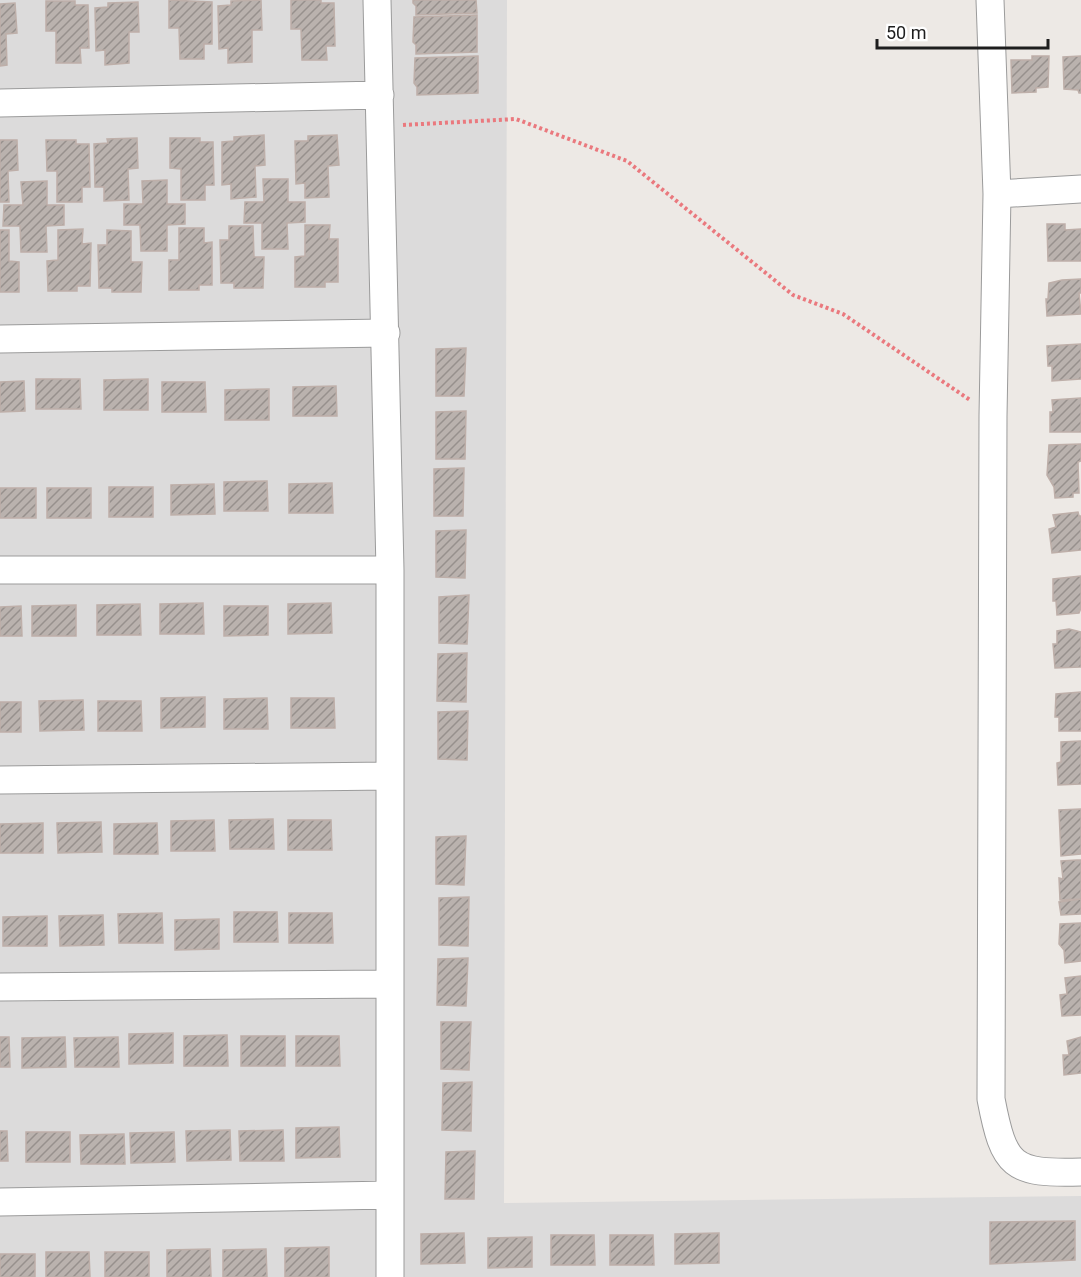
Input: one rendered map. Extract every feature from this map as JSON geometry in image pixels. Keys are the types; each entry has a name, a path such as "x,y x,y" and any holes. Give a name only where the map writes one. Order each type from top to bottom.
{"street":[{"path":"377,0 390,570 390,1277"},
{"path":"990,0 998,194 993,416 991,1099 996,1128 1005,1153 1024,1169 1053,1173 1081,1172"},
{"path":"0,103 380,95"},
{"path":"998,194 1081,189"},
{"path":"0,339 386,333"},
{"path":"0,570 390,570"},
{"path":"0,780 390,776"},
{"path":"0,987 390,984"},
{"path":"0,1202 390,1195"}],"path":[{"path":"381,126 516,119 627,161 793,294 843,314 993,416"}],"shaded area":[{"path":"0,0 507,0 504,1203 1081,1196 1081,1277 0,1277"}],"building":[{"path":"169,0 212,2 212,44 204,44 204,59 180,59 179,28 169,28"},
{"path":"261,0 262,30 252,30 252,62 228,63 228,48 219,49 218,6 231,5 231,1"},
{"path":"291,0 321,0 321,3 334,3 335,46 326,46 327,60 302,60 301,29 291,29"},
{"path":"413,0 476,0 477,13 416,15"},
{"path":"46,1 75,1 75,5 88,5 89,48 80,48 81,63 56,63 56,31 46,31"},
{"path":"138,2 139,32 129,32 129,63 105,65 105,50 96,51 95,8 108,7 108,3"},
{"path":"15,3 17,33 6,34 7,65 0,66 0,4"},
{"path":"477,15 477,52 416,54 416,45 413,42 414,17"},
{"path":"478,56 478,93 417,95 417,87 414,83 415,58"},
{"path":"1032,56 1049,56 1048,87 1036,88 1036,92 1012,93 1011,60 1032,60"},
{"path":"1081,56 1081,93 1078,90 1064,89 1063,57"},
{"path":"264,135 265,165 255,166 256,197 231,199 231,184 222,185 222,142 234,141 234,137"},
{"path":"337,135 339,165 328,166 329,197 305,198 305,183 296,184 295,141 308,141 308,136"},
{"path":"137,138 138,168 128,169 129,200 104,201 104,187 95,187 94,144 108,143 107,139"},
{"path":"170,138 200,138 200,142 213,142 214,185 205,185 205,200 181,200 181,169 170,168"},
{"path":"0,140 17,140 18,170 8,171 9,202 0,202"},
{"path":"46,140 76,140 76,144 89,144 90,187 82,187 82,202 57,202 57,171 47,171"},
{"path":"263,179 288,179 288,202 305,202 305,222 287,223 288,249 262,249 262,223 244,223 245,202 264,202"},
{"path":"167,180 167,204 185,204 185,224 167,225 167,251 141,251 140,225 124,225 124,204 143,204 142,181"},
{"path":"47,181 47,205 64,205 64,225 46,226 47,252 21,252 20,226 3,226 4,205 23,205 21,182"},
{"path":"1047,224 1065,224 1065,230 1081,229 1081,261 1048,261"},
{"path":"305,225 330,225 329,239 338,239 338,282 325,282 325,287 295,287 295,257 305,256"},
{"path":"229,226 253,226 254,257 264,257 263,288 234,288 234,283 221,283 220,240 229,240"},
{"path":"179,228 204,228 204,243 212,242 212,285 199,285 199,290 169,290 169,260 179,260"},
{"path":"83,229 82,244 91,243 90,286 77,286 77,291 48,291 47,261 58,260 58,230"},
{"path":"0,230 9,230 9,261 19,262 19,292 0,292"},
{"path":"107,230 131,231 131,262 142,262 141,292 112,292 112,288 99,288 98,245 107,245"},
{"path":"1081,279 1081,293 1079,293 1081,314 1047,316 1046,299 1048,299 1049,283"},
{"path":"1081,344 1081,379 1052,381 1052,366 1048,366 1047,346"},
{"path":"466,348 464,396 436,396 436,349"},
{"path":"36,379 80,379 81,409 36,409"},
{"path":"148,379 148,410 104,410 104,380"},
{"path":"24,381 25,411 0,412 0,382"},
{"path":"162,382 205,382 206,412 162,412"},
{"path":"336,386 337,416 293,416 293,387"},
{"path":"269,389 269,420 225,420 225,390"},
{"path":"1081,398 1081,432 1050,432 1052,400"},
{"path":"466,411 465,459 436,459 436,412"},
{"path":"1081,444 1081,461 1078,462 1079,493 1073,493 1073,497 1055,498 1054,487 1047,475 1049,445"},
{"path":"464,468 463,516 434,516 434,469"},
{"path":"267,481 268,511 224,511 224,482"},
{"path":"332,483 333,513 289,513 289,484"},
{"path":"214,484 215,514 171,515 171,485"},
{"path":"109,487 153,487 153,517 109,517"},
{"path":"0,488 36,488 36,518 0,518"},
{"path":"47,488 91,488 91,518 47,518"},
{"path":"1078,512 1081,516 1081,550 1052,553 1049,529 1056,527 1053,515"},
{"path":"466,530 465,578 436,577 436,531"},
{"path":"1081,576 1079,613 1057,615 1056,601 1053,601 1053,579"},
{"path":"469,595 467,644 439,643 439,597"},
{"path":"203,603 204,634 160,634 160,604"},
{"path":"331,603 332,633 288,634 288,604"},
{"path":"140,604 141,635 97,635 97,605"},
{"path":"76,605 76,636 32,636 32,606"},
{"path":"21,606 22,636 0,636 0,607"},
{"path":"224,606 268,606 268,635 224,636"},
{"path":"1069,629 1081,632 1081,667 1055,668 1053,644 1057,644 1057,631"},
{"path":"467,653 466,702 437,701 438,654"},
{"path":"1081,692 1081,731 1059,731 1059,717 1055,717 1056,694"},
{"path":"205,697 205,727 161,728 161,698"},
{"path":"267,698 268,729 224,729 224,699"},
{"path":"291,698 334,698 335,728 291,728"},
{"path":"83,700 84,730 40,731 39,701"},
{"path":"98,701 141,701 142,731 98,731"},
{"path":"0,702 21,702 21,732 0,732"},
{"path":"468,711 467,760 438,759 438,712"},
{"path":"1081,741 1081,784 1058,785 1057,763 1061,762 1061,742"},
{"path":"1081,809 1081,854 1061,856 1059,810"},
{"path":"273,819 274,849 230,849 229,820"},
{"path":"214,820 215,851 171,851 171,821"},
{"path":"288,820 331,820 332,850 288,850"},
{"path":"101,822 102,852 58,853 57,823"},
{"path":"43,823 43,853 0,853 0,824"},
{"path":"157,823 158,854 114,854 114,824"},
{"path":"466,836 464,885 436,884 436,837"},
{"path":"1081,860 1081,899 1060,900 1059,878 1063,879 1061,861"},
{"path":"469,897 468,946 439,945 439,898"},
{"path":"1081,899 1081,914 1061,915 1059,902"},
{"path":"234,912 277,912 278,942 234,942"},
{"path":"162,913 163,943 119,943 118,914"},
{"path":"289,913 332,913 333,943 289,943"},
{"path":"103,915 104,945 60,946 59,916"},
{"path":"47,916 47,946 3,946 3,917"},
{"path":"219,919 219,949 175,950 175,920"},
{"path":"1081,923 1081,961 1065,963 1064,950 1059,944 1060,924"},
{"path":"468,958 466,1006 437,1005 438,959"},
{"path":"1081,976 1081,1015 1062,1016 1060,995 1067,994 1065,978"},
{"path":"441,1022 471,1022 469,1070 441,1069"},
{"path":"173,1033 173,1063 129,1064 129,1034"},
{"path":"227,1035 228,1066 184,1066 184,1036"},
{"path":"241,1036 285,1036 285,1066 241,1066"},
{"path":"296,1036 339,1036 340,1066 296,1066"},
{"path":"0,1037 9,1037 10,1067 0,1067"},
{"path":"65,1037 66,1067 22,1068 22,1038"},
{"path":"118,1037 119,1067 75,1067 74,1038"},
{"path":"1081,1037 1081,1073 1064,1075 1063,1055 1069,1055 1067,1041"},
{"path":"472,1082 471,1131 442,1130 443,1083"},
{"path":"339,1127 340,1157 296,1158 296,1128"},
{"path":"230,1130 231,1160 187,1161 186,1131"},
{"path":"283,1130 284,1161 240,1161 239,1131"},
{"path":"0,1131 7,1131 8,1161 0,1161"},
{"path":"26,1132 70,1132 70,1162 26,1162"},
{"path":"174,1132 175,1162 131,1163 130,1133"},
{"path":"124,1134 125,1164 81,1164 80,1135"},
{"path":"475,1151 474,1199 445,1199 446,1152"},
{"path":"1075,1221 1075,1260 990,1264 990,1222"},
{"path":"464,1233 465,1263 421,1264 421,1234"},
{"path":"719,1233 719,1263 675,1264 675,1234"},
{"path":"551,1235 594,1235 595,1265 551,1265"},
{"path":"610,1235 653,1235 654,1265 610,1265"},
{"path":"532,1237 532,1267 488,1268 488,1238"},
{"path":"329,1247 329,1277 285,1277 285,1248"},
{"path":"210,1249 211,1277 167,1277 167,1250"},
{"path":"266,1249 267,1277 223,1277 223,1250"},
{"path":"46,1252 89,1252 90,1277 46,1277"},
{"path":"105,1252 149,1252 149,1277 105,1277"},
{"path":"0,1254 35,1254 35,1277 0,1277"}]}
